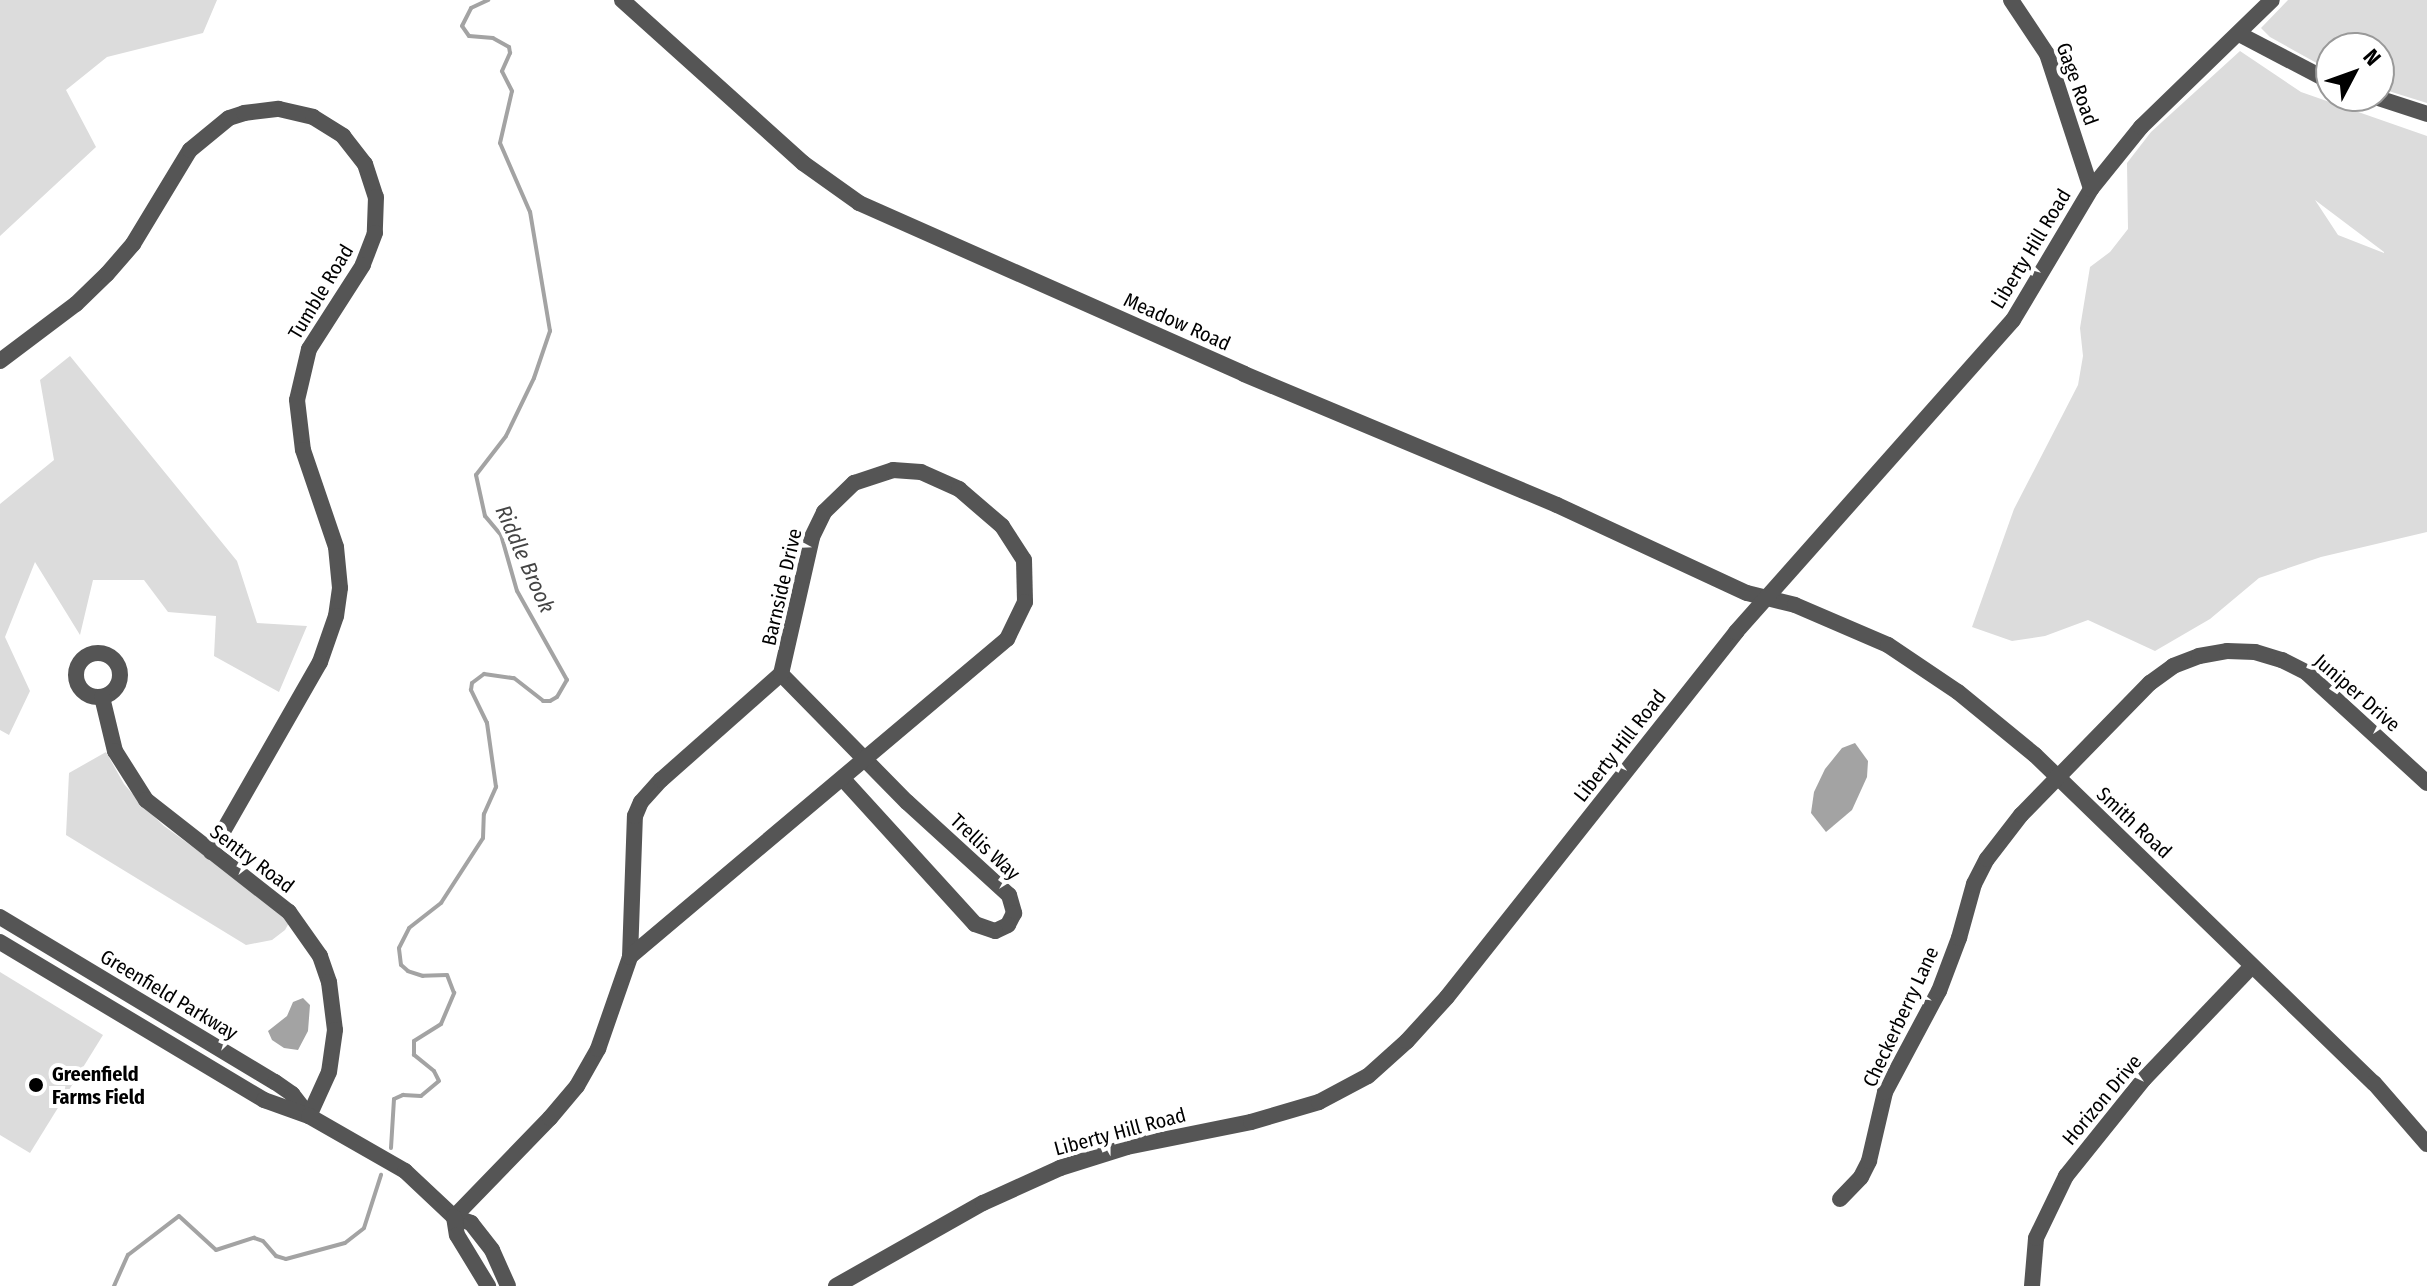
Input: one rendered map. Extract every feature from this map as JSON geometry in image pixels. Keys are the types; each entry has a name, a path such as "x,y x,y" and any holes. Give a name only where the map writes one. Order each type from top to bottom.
{"street":[{"name":"Meadow Road","path":"622,0 803,163 859,203 1244,374 1557,505 1766,599"},
{"name":"Gage Road","path":"2011,0 2047,54 2091,189"},
{"name":"Liberty Hill Road","path":"836,1286 983,1203 1060,1168 1127,1147 1251,1122 1319,1102 1368,1076 1407,1041 1447,997 1658,729 1766,599 2013,320 2091,189 2141,127 2272,0"},
{"path":"2239,34 2315,74"},
{"path":"2395,104 2427,114"},
{"name":"Tumble Road","path":"0,361 76,304 107,274 133,244 190,150 214,127 229,118 262,109 305,114 343,136 365,164 376,197 373,241 363,265 309,349 297,400 303,450 336,547 340,588 336,616 320,662 211,852"},
{"name":"Barnside Drive","path":"454,1217 577,1086 609,1024 630,957 633,830 641,802 661,780 781,674 817,524 832,501 854,483 893,470 921,472 959,489 1002,526 1019,548 1027,574 1025,602 1015,627 997,649 630,957"},
{"name":"Smith Road","path":"1766,599 1795,605 1888,645 1958,692 2059,779 2374,1083 2427,1144"},
{"name":"Juniper Drive","path":"2059,779 2150,683 2173,666 2199,656 2227,651 2255,652 2282,660 2307,673 2427,783"},
{"name":"Trellis Way","path":"781,674 1009,895 1014,913 1008,925 995,931 975,924 843,779"},
{"name":"Sentry Road","path":"102,697 109,735 134,785 166,819 289,912 306,933 324,969 334,1007 333,1051 329,1072 309,1116"},
{"name":"Checkerberry Lane","path":"1840,1199 1861,1177 1869,1161 1885,1092 1939,991 1959,938 1974,884 2004,837 2059,779"},
{"name":"Greenfield Parkway","path":"0,917 275,1082 292,1094 309,1116"},
{"name":"Greenfield Parkway","path":"0,942 264,1100 309,1116 405,1171 454,1217 471,1223 483,1236 508,1286"},
{"name":"Horizon Drive","path":"2032,1286 2036,1238 2066,1176 2135,1089 2252,966"},
{"name":"Greenfield Parkway","path":"454,1217 457,1235 488,1286"}],"shaded area":[{"path":"0,0 217,0 203,33 107,57 66,90 96,147 0,236"},
{"path":"2288,0 2427,0 2427,103 2395,93 2395,32 2315,32 2315,62 2270,37 2261,28"},
{"path":"2240,51 2301,92 2315,97 2315,112 2358,112 2427,136 2427,532 2321,557 2259,578 2210,619 2155,651 2088,620 2045,636 2012,641 1972,627 2014,509 2078,385 2083,356 2080,328 2090,267 2110,252 2128,229 2127,163 2151,132","holes":["2315,200 2384,252 2338,235"]},
{"path":"70,356 237,561 257,623 307,626 279,692 214,656 216,616 168,612 144,580 93,580 80,635 35,562 5,637 30,691 9,735 0,730 0,504 54,460 40,380"},
{"path":"1855,743 1868,761 1867,777 1852,810 1826,832 1811,813 1814,792 1825,769 1842,748"},
{"path":"106,752 124,784 143,806 164,826 259,895 289,923 285,930 272,940 246,945 66,835 69,773"},
{"name":"Greenfield Farms Field","path":"0,972 103,1035 30,1153 0,1135"},
{"path":"303,998 310,1005 308,1031 298,1050 284,1048 272,1040 268,1031 287,1016 293,1002"}],"waterway":[{"name":"Riddle Brook","path":"391,1148 394,1099 403,1095 421,1096 439,1081 434,1071 414,1055 414,1041 441,1024 454,993 447,975 423,976 408,971 401,965 399,948 409,928 441,903 483,838 484,814 496,787 487,723 471,690 472,683 484,674 514,678 543,701 550,701 557,697 567,680 517,591 501,535 485,516 476,475 506,436 534,378 550,331 530,212 500,143 512,91 502,71 510,53 509,47 493,38 469,36 462,26 471,8 488,0"},
{"name":"Riddle Brook","path":"114,1286 128,1255 179,1216 216,1250 254,1238 263,1241 276,1256 286,1259 345,1243 364,1228 381,1175"}],"place":[{"name":"Greenfield Farms Field","path":"36,1085"}]}
